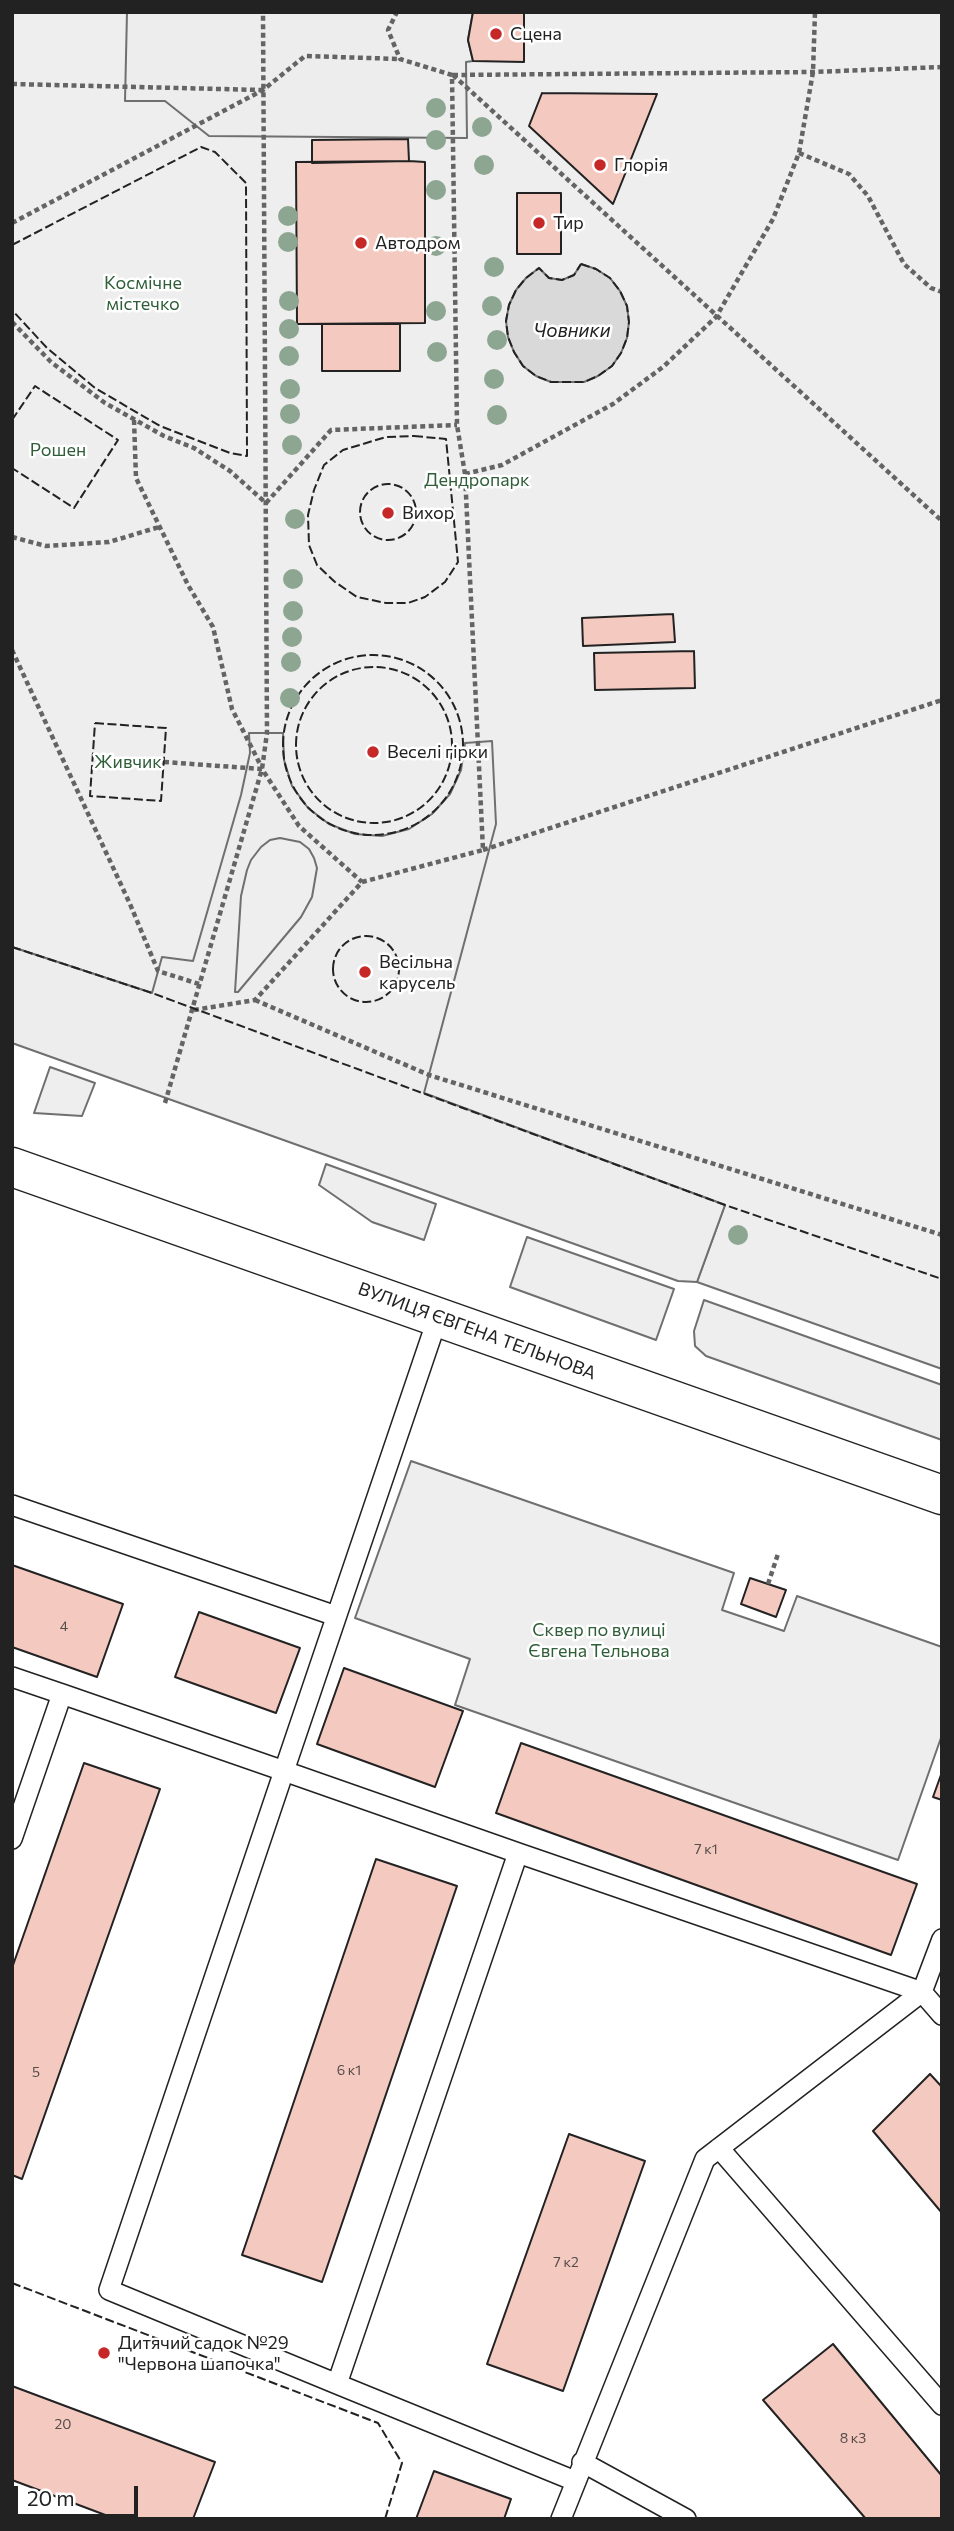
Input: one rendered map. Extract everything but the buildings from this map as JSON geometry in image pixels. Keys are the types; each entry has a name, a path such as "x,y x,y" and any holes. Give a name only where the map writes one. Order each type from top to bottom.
{"main road":[{"name":"ВУЛИЦЯ ЄВГЕНА ТЕЛЬНОВА","path":"12,1167 942,1495"}],"lane":[{"path":"438,1317 109,2290 575,2481"},
{"path":"12,1505 336,1616"},
{"path":"12,1677 922,1992 942,2015"},
{"path":"12,1839 62,1694"},
{"path":"337,2384 518,1853"},
{"path":"561,2519 705,2159 922,1992 942,1939"},
{"path":"719,2148 942,2405"},
{"path":"582,2462 686,2519"}],"path":[{"path":"165,1103 262,769 267,733 263,12"},
{"path":"397,12 388,30 400,59"},
{"path":"465,474 502,465 612,404 663,367 716,317 773,219 799,153 813,72 814,12"},
{"path":"12,223 263,90 305,56 400,59 453,75 813,72 942,67"},
{"path":"453,75 942,521"},
{"path":"453,75 457,425 465,474 483,850"},
{"path":"12,84 263,90"},
{"path":"799,153 849,174 868,196 904,264 931,288 942,292"},
{"path":"12,322 51,362 77,383 134,420 194,448 230,471 266,503"},
{"path":"134,420 136,478 188,584 213,627 232,709 262,769 299,826 362,882"},
{"path":"266,503 331,430 457,425"},
{"path":"12,537 46,546 109,542 159,527"},
{"path":"12,650 130,904 158,971 200,984"},
{"path":"255,1000 362,882 483,850 942,700"},
{"path":"164,762 262,769"},
{"path":"194,1010 255,1000 429,1075 942,1234"},
{"path":"768,1584 778,1554"}],"green space":[{"name":"Дендропарк","path":"12,12 942,12 942,1369 697,1282 725,1205 152,993 12,947"},
{"path":"50,1067 95,1083 82,1116 34,1113"},
{"path":"326,1164 436,1204 424,1240 372,1222 319,1185"},
{"path":"527,1237 674,1289 656,1340 510,1287"},
{"path":"704,1300 942,1385 942,1440 706,1356 695,1346 694,1331"},
{"name":"Сквер по вулиці Євгена Тельнова","path":"411,1461 734,1573 722,1610 784,1631 797,1596 942,1647 942,1735 898,1860 455,1705 470,1659 355,1618"}],"shaded area":[{"path":"127,12 473,12 468,40 473,61 466,62 467,138 209,136 165,101 125,101"},
{"path":"249,733 283,733 284,760 292,786 308,808 329,824 355,834 382,836 409,829 432,814 450,794 461,770 465,743 492,741 496,824 424,1093 725,1205 697,1282 678,1281 12,1043 12,947 152,993 162,957 193,961 241,795 250,753","holes":["280,838 300,842 309,849 317,868 312,897 301,917 238,992 235,992 241,896 251,860 270,840"]}],"water":[{"name":"Човники","path":"581,264 610,278 620,291 627,306 627,338 612,366 598,376 584,382 551,382 536,376 523,366 514,352 506,321 509,305 516,290 539,268 549,278 562,280 574,275"}],"fence":[{"path":"12,245 201,147 215,152 246,183 247,456 230,453 160,426 95,388 47,348 12,310"},
{"path":"581,264 610,278 620,291 627,306 627,338 612,366 598,376 584,382 551,382 536,376 523,366 514,352 506,321 509,305 516,290 539,268 549,278 562,280 574,275 581,264"},
{"path":"12,420 35,386 118,440 74,508 12,468"},
{"path":"414,436 446,439 458,562 445,582 425,597 408,603 386,603 357,597 317,565 309,545 308,515 314,490 324,465 343,450 386,437 414,436"},
{"path":"388,484 399,486 408,492 414,501 416,512 414,523 408,532 399,538 388,540 377,538 368,532 362,523 360,512 362,501 368,492 377,486 388,484"},
{"path":"373,655 408,661 437,681 457,710 463,745 457,780 437,809 408,829 373,835 338,829 309,809 289,780 283,745 289,710 309,681 338,661 373,655"},
{"path":"374,667 404,673 429,690 446,715 452,745 446,775 429,800 404,817 374,823 344,817 319,800 302,775 296,745 302,715 319,690 344,673 374,667"},
{"path":"95,723 166,728 161,801 90,796 95,723"},
{"path":"366,936 379,939 389,946 396,956 399,969 396,982 389,992 379,999 366,1002 353,999 343,992 336,982 333,969 336,956 343,946 353,939 366,936"},
{"path":"12,947 152,993 725,1205 942,1279"},
{"path":"12,2283 378,2423 402,2463 385,2519"}],"place":[{"name":"Сцена","path":"496,34"},
{"name":"Глорія","path":"600,165"},
{"name":"Тир","path":"539,223"},
{"name":"Автодром","path":"361,243"},
{"name":"Вихор","path":"388,513"},
{"name":"Веселі гірки","path":"373,752"},
{"name":"Весільна карусель","path":"365,972"},
{"name":"Дитячий садок №29 \"Червона шапочка\"","path":"104,2353"}],"park label":[{"name":"Космічне містечко","path":"143,293"},
{"name":"Рошен","path":"58,450"},
{"name":"Живчик","path":"128,762"}]}
